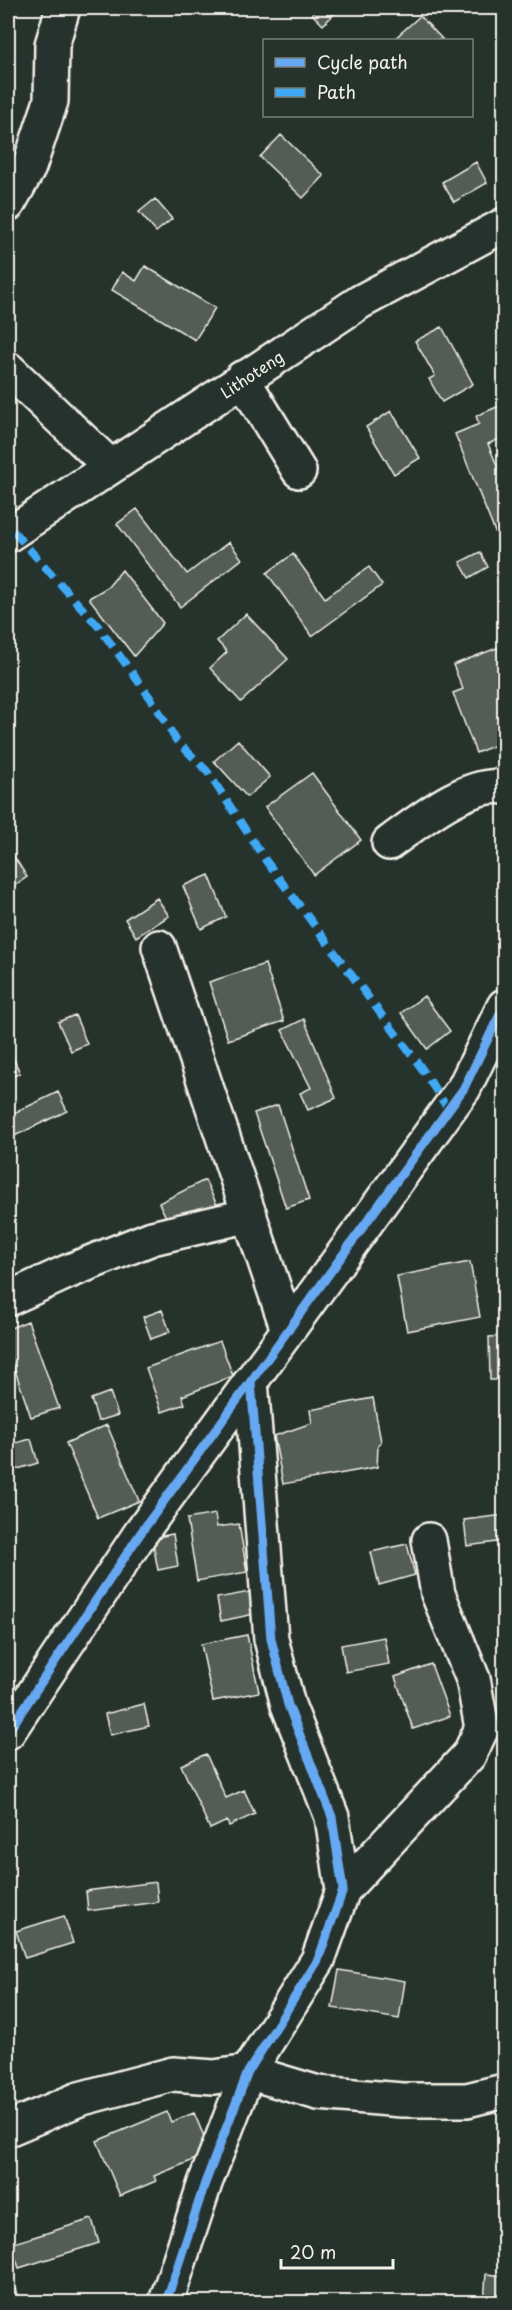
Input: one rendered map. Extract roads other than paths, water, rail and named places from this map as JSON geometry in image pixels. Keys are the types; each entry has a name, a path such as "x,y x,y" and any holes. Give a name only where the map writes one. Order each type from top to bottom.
{"street":[{"path":"8,204 29,167 51,101 52,45 63,8"},
{"name":"Lithoteng","path":"8,535 360,302 504,225"},
{"path":"8,369 110,466"},
{"path":"242,378 299,471"},
{"path":"389,843 446,802 493,786 504,787"},
{"path":"159,947 288,1330"},
{"path":"8,1732 141,1534 464,1088 504,1006"},
{"path":"8,1299 152,1238 250,1215"},
{"path":"251,1381 271,1639 288,1705 332,1817 344,1890"},
{"path":"166,2302 205,2183 248,2072 318,1960 344,1890 469,1755 482,1728 472,1679 438,1594 429,1540"},
{"path":"8,2129 79,2099 173,2074 214,2077 248,2072 318,2093 402,2100 467,2100 504,2092"}]}
